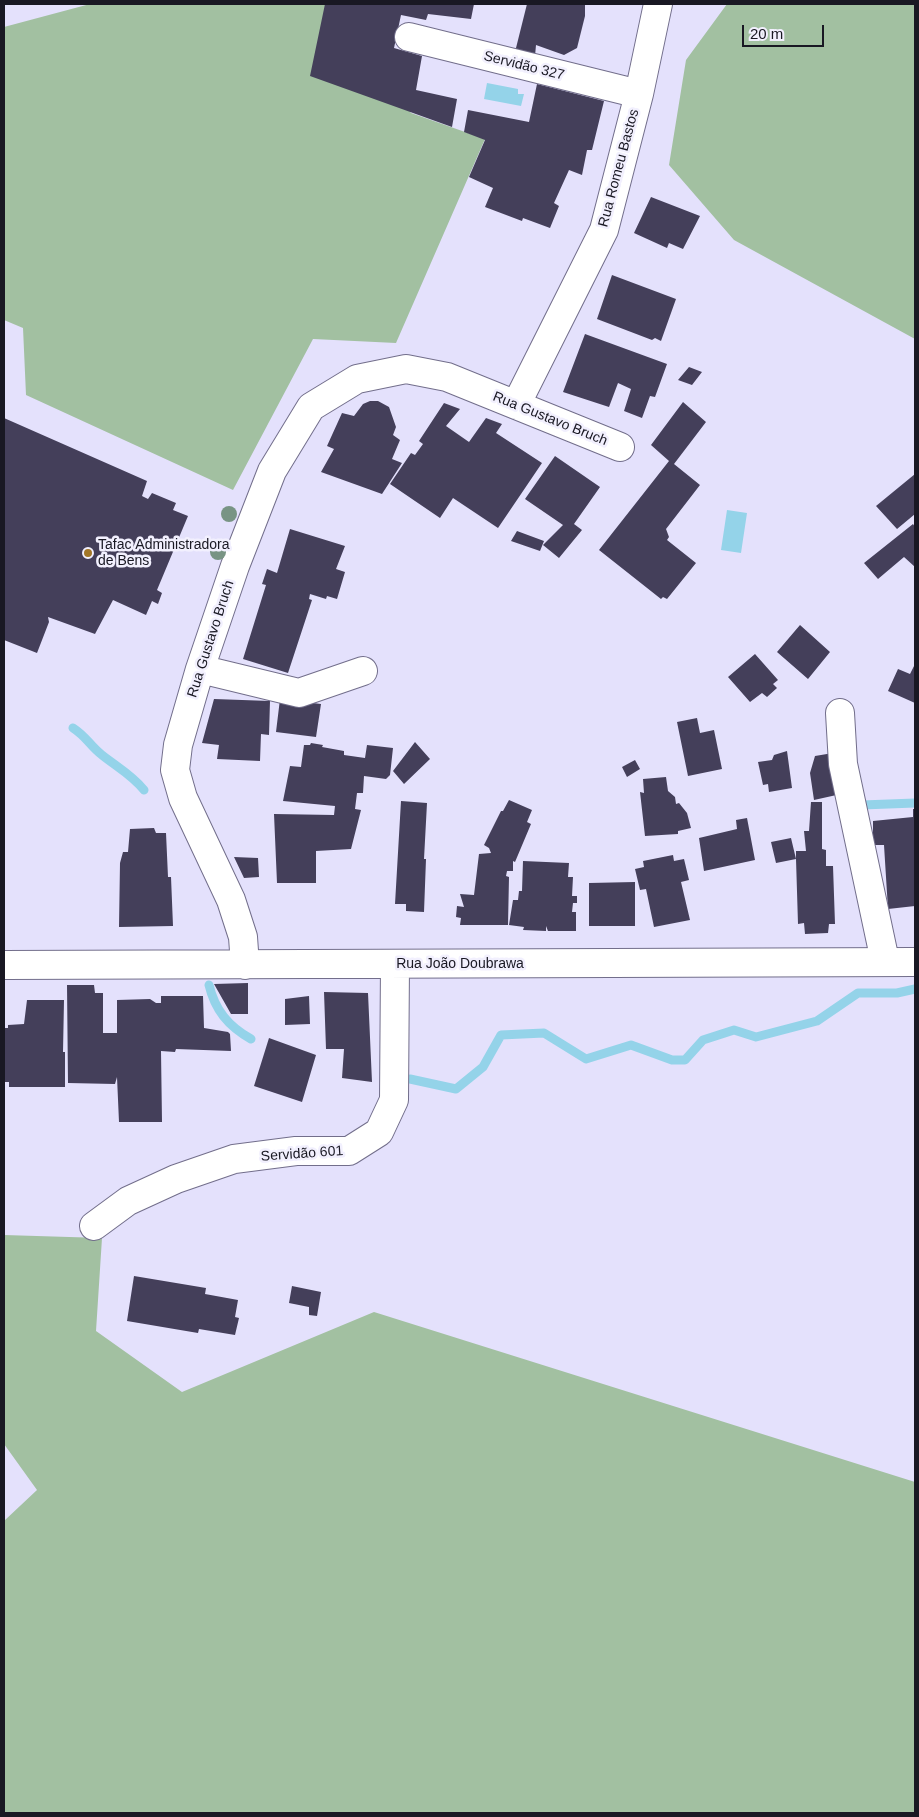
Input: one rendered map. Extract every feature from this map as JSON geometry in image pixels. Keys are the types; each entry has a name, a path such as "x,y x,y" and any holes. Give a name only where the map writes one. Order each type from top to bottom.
{"street":[{"name":"Rua Romeu Bastos","path":"516,404 604,230 639,94 658,4"},
{"name":"Servidão 327","path":"409,37 639,94"},
{"name":"Rua Gustavo Bruch","path":"245,965 243,937 231,900 183,798 175,770 178,745 200,668 235,566 272,471 311,407 357,379 406,369 448,377 620,447"},
{"path":"200,668 299,693 364,671"},
{"path":"840,713 843,764 885,961"},
{"name":"Rua João Doubrawa","path":"4,965 915,962"},
{"name":"Servidão 601","path":"94,1226 128,1201 176,1179 234,1159 296,1151 349,1151 379,1132 394,1100 395,964"}],"green space":[{"path":"90,4 351,4 344,22 411,113 485,139 396,343 313,339 233,490 26,395 23,328 4,320 4,27"},
{"path":"727,4 915,4 915,339 734,240 669,165 686,60"},
{"path":"4,1235 102,1238 96,1331 182,1392 374,1312 915,1482 915,1813 4,1813 4,1521 37,1490 4,1444"}],"water":[{"path":"487,83 518,89 518,94 524,94 521,106 484,99"},
{"path":"727,510 747,513 741,553 721,550"}],"building":[{"path":"325,4 474,4 471,19 428,14 426,20 401,15 394,48 422,56 416,90 457,99 452,127 310,76"},
{"path":"527,4 585,4 585,16 577,48 564,55 536,45 535,56 515,52"},
{"path":"537,84 604,101 592,150 587,150 582,175 569,170 554,203 559,206 550,228 523,218 522,221 485,207 493,188 469,177 485,140 464,132 468,110 529,122"},
{"path":"651,197 700,216 683,249 669,243 667,248 634,233"},
{"path":"612,275 676,299 661,341 655,338 652,340 597,319"},
{"path":"585,334 667,364 655,397 650,396 642,418 624,411 631,389 618,383 609,407 563,392"},
{"path":"689,367 702,372 692,385 678,380"},
{"path":"370,401 378,401 389,407 396,427 393,435 400,440 392,459 402,463 382,494 321,472 334,449 327,446 342,413 354,416 363,404"},
{"path":"683,402 706,422 674,464 700,485 666,529 669,537 667,540 696,563 667,599 663,597 661,599 599,550 669,461 651,445"},
{"path":"444,403 460,409 446,426 469,442 486,418 502,424 496,433 542,463 498,528 453,498 440,518 390,484 411,453 415,455 423,444 419,441"},
{"name":"Tafac Administradora de Bens","path":"4,418 147,481 142,496 148,499 152,493 176,503 173,510 188,516 157,590 162,593 158,604 152,601 146,615 113,600 95,634 48,617 49,622 37,653 4,640"},
{"path":"555,456 600,487 574,524 582,530 559,558 543,545 563,525 525,499"},
{"path":"915,474 915,514 897,529 876,506"},
{"path":"913,524 915,527 915,567 904,557 878,579 864,563"},
{"path":"290,529 345,546 336,569 345,572 337,599 327,596 326,599 310,594 309,599 312,600 288,673 243,659 266,585 262,584 267,569 277,573"},
{"path":"517,531 544,541 540,551 511,541"},
{"path":"800,625 830,652 808,679 777,652"},
{"path":"755,654 778,680 773,684 777,688 767,697 762,693 750,702 728,677"},
{"path":"915,664 915,703 888,691 898,669 910,674"},
{"path":"214,699 270,701 269,735 261,734 260,761 217,759 219,745 202,743"},
{"path":"280,699 321,704 316,737 276,732"},
{"path":"697,718 700,733 714,730 722,769 688,776 677,722"},
{"path":"415,742 430,759 404,784 393,771"},
{"path":"311,743 344,751 344,755 365,758 367,745 393,748 390,775 386,779 364,776 363,793 357,793 355,809 361,810 351,849 316,851 316,883 277,883 274,814 334,815 335,806 283,801 290,766 301,767 304,745 310,745"},
{"path":"787,751 792,788 769,792 768,784 763,785 758,762 772,760 774,755"},
{"path":"833,753 841,794 814,800 810,773 815,756"},
{"path":"635,760 640,769 627,777 622,767"},
{"path":"666,777 668,791 675,797 676,804 679,803 687,813 691,828 678,831 678,834 645,836 640,792 644,793 643,779"},
{"path":"509,800 532,810 527,822 531,824 515,862 513,861 513,871 507,871 506,876 509,877 508,925 460,925 461,918 456,917 457,906 464,907 460,894 474,895 479,854 491,853 489,848 484,845 501,811 503,811"},
{"path":"401,801 427,803 424,912 406,911 406,904 395,904"},
{"path":"811,802 822,802 822,849 826,850 826,866 833,866 835,924 829,924 828,933 805,934 804,923 798,924 796,851 806,851 804,831 809,831"},
{"path":"913,809 915,809 915,906 888,909 884,845 870,845 869,838 873,834 873,821 913,817"},
{"path":"747,818 755,860 704,871 699,838 737,829 736,820"},
{"path":"154,828 156,833 166,833 168,877 171,877 173,926 119,927 120,863 123,852 128,852 130,829"},
{"path":"791,838 796,859 776,863 771,842"},
{"path":"673,855 674,861 684,859 689,880 681,882 690,920 654,927 646,889 640,890 635,869 644,867 643,861"},
{"path":"234,857 258,858 259,877 244,878"},
{"path":"523,861 569,863 568,877 573,877 572,896 577,896 577,903 573,903 572,912 576,912 576,931 548,931 546,926 546,931 523,930 524,927 509,925 513,900 518,900 519,891 522,891"},
{"path":"635,882 635,926 589,926 589,883"},
{"path":"248,983 248,1014 231,1014 214,984"},
{"path":"67,985 94,985 95,993 103,993 103,1033 117,1033 117,1000 150,999 156,1003 161,1003 161,996 203,996 204,1028 228,1032 230,1034 231,1051 176,1049 175,1052 161,1051 162,1122 119,1122 117,1077 115,1084 68,1083"},
{"path":"324,992 368,993 372,1082 342,1078 344,1049 326,1049"},
{"path":"309,996 310,1024 285,1025 285,999"},
{"path":"27,1000 64,1000 63,1052 65,1052 65,1087 9,1087 9,1082 4,1082 4,1028 8,1028 8,1025 24,1024"},
{"path":"269,1038 316,1055 302,1102 254,1086"},
{"path":"134,1276 206,1288 205,1294 238,1300 235,1317 239,1318 235,1335 199,1329 198,1333 127,1321"},
{"path":"292,1286 321,1292 317,1316 309,1315 309,1307 289,1303"}],"waterway":[{"path":"73,728 98,752 129,775 144,790"},
{"path":"862,805 915,803"},
{"path":"209,985 219,1010 229,1023 251,1039"},
{"path":"410,1079 456,1089 483,1067 501,1035 544,1033 586,1059 631,1045 672,1060 685,1060 703,1040 734,1030 756,1037 817,1021 858,993 897,993 915,989"}],"place":[{"name":"Tafac Administradora de Bens","path":"88,553"}]}
